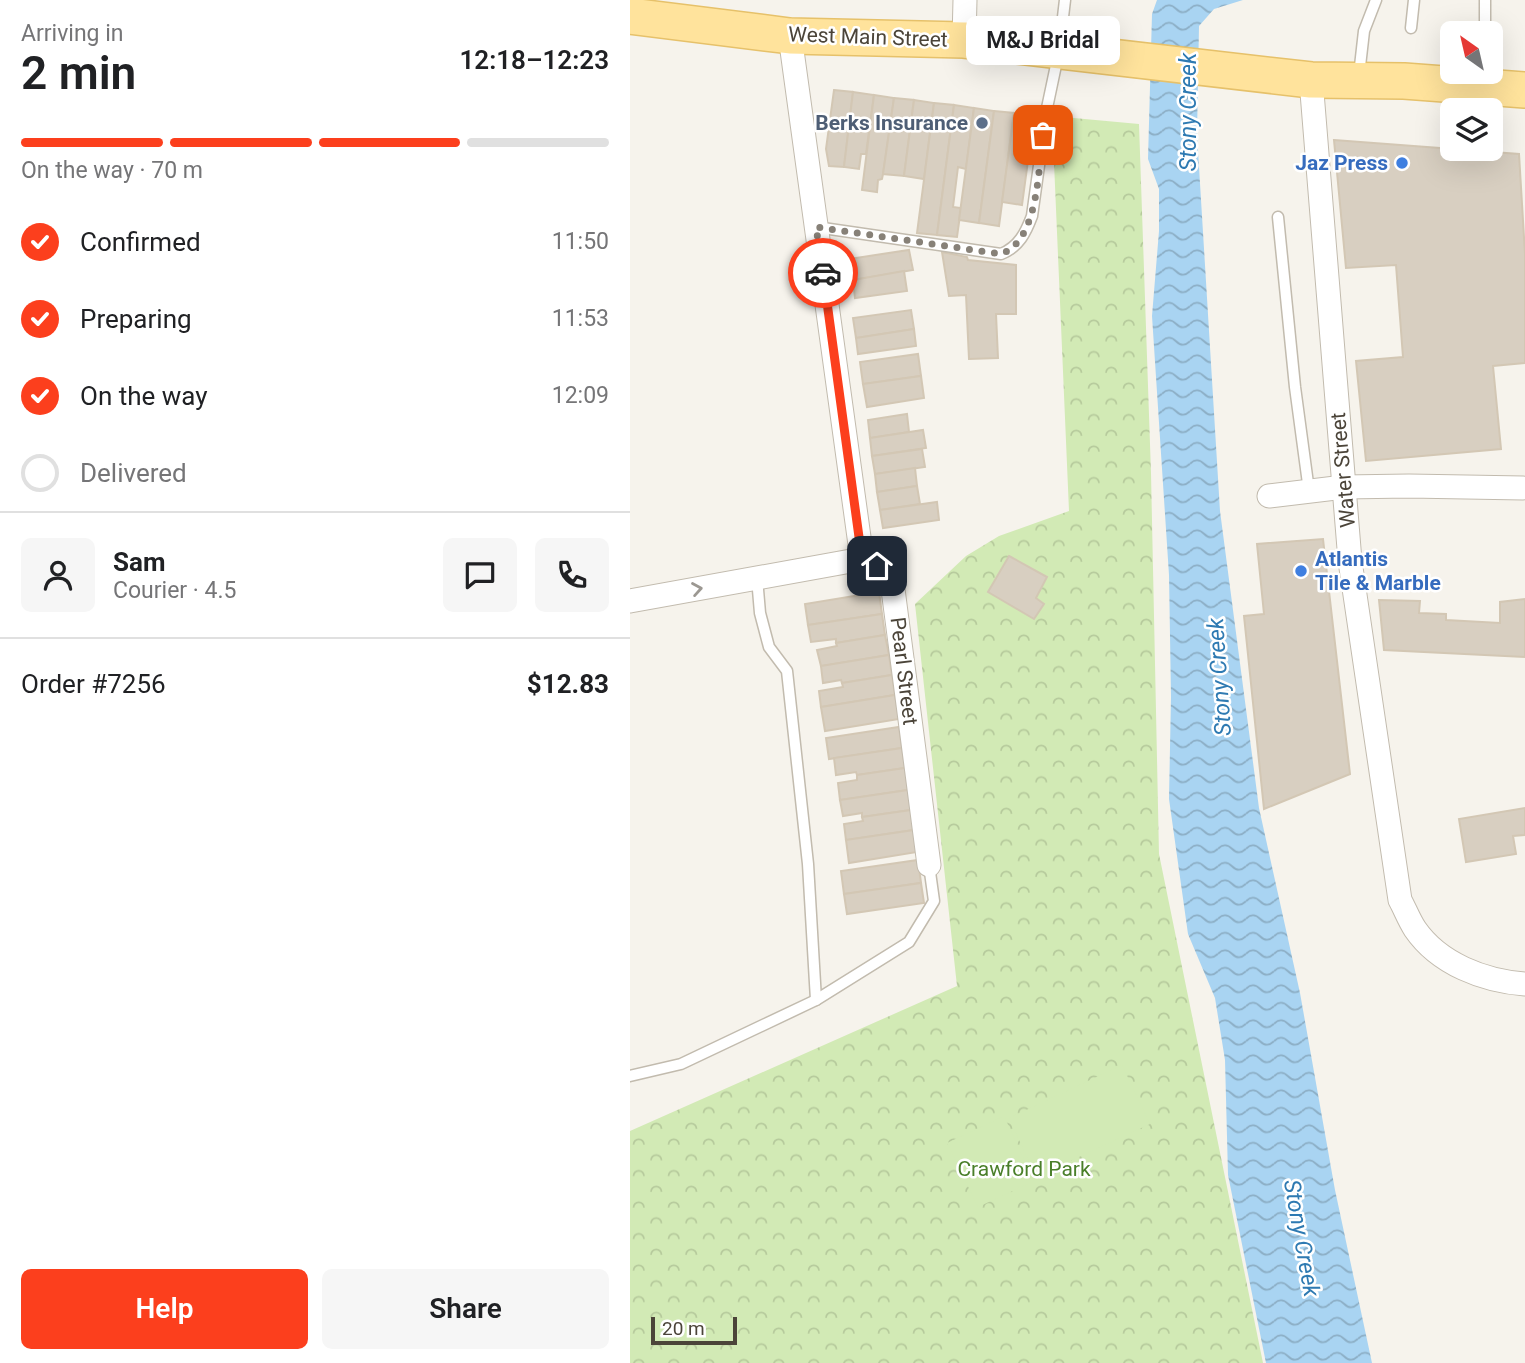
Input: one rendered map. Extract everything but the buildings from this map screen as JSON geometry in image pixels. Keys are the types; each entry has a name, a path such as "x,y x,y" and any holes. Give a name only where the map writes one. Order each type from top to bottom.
{"main road":[{"name":"West Main Street","path":"630,16 790,36 964,40 1295,78 1440,79"},
{"name":"West Main Street","path":"1503,84 1525,90"}],"street":[{"path":"964,40 965,0"},
{"path":"630,601 862,559 790,36"},
{"name":"Water Street","path":"1295,78 1344,488 1350,561 1400,900 1415,929 1435,951 1468,971 1525,984"},
{"path":"1269,496 1344,488 1523,488"},
{"name":"Pearl Street","path":"862,559 891,574 929,865"}],"lane":[{"path":"816,227 1001,254 1018,243 1031,216 1065,0"},
{"path":"1358,80 1364,31 1376,0"},
{"path":"1412,28 1414,0"},
{"path":"1485,0 1485,21"},
{"path":"1278,217 1295,387 1309,491"},
{"path":"757,578 769,647 787,671 808,864 817,1000"},
{"path":"630,1076 681,1064 817,1000 909,942 934,901 929,865"}],"green space":[{"name":"Crawford Park","path":"1052,116 1139,124 1151,473 1159,854 1263,1363 630,1363 630,1131 957,986 915,604 966,556 999,536 1069,511"},
{"path":"1122,1065 1150,1124 1036,1177 1009,1118"},
{"path":"1004,1116 1034,1181 978,1207 947,1143"}],"water":[{"name":"Stony Creek","path":"1157,0 1243,0 1214,9 1199,26 1197,134 1220,511 1259,808 1300,993 1335,1190 1372,1363 1266,1363 1228,1175 1225,1060 1215,998 1188,934 1169,799 1169,575 1152,316 1159,231 1159,189 1148,159 1152,14"}],"way so far":[{"path":"823,273 816,227 1001,254 1009,251 1026,231 1031,216 1043,135"}],"place":[{"name":"Berks Insurance","path":"982,123"},
{"name":"M&J Bridal","path":"1043,135"},
{"name":"Jaz Press","path":"1402,163"},
{"name":"Atlantis Tile & Marble","path":"1301,571"}],"route":[{"path":"823,273 862,559 877,566"}]}
